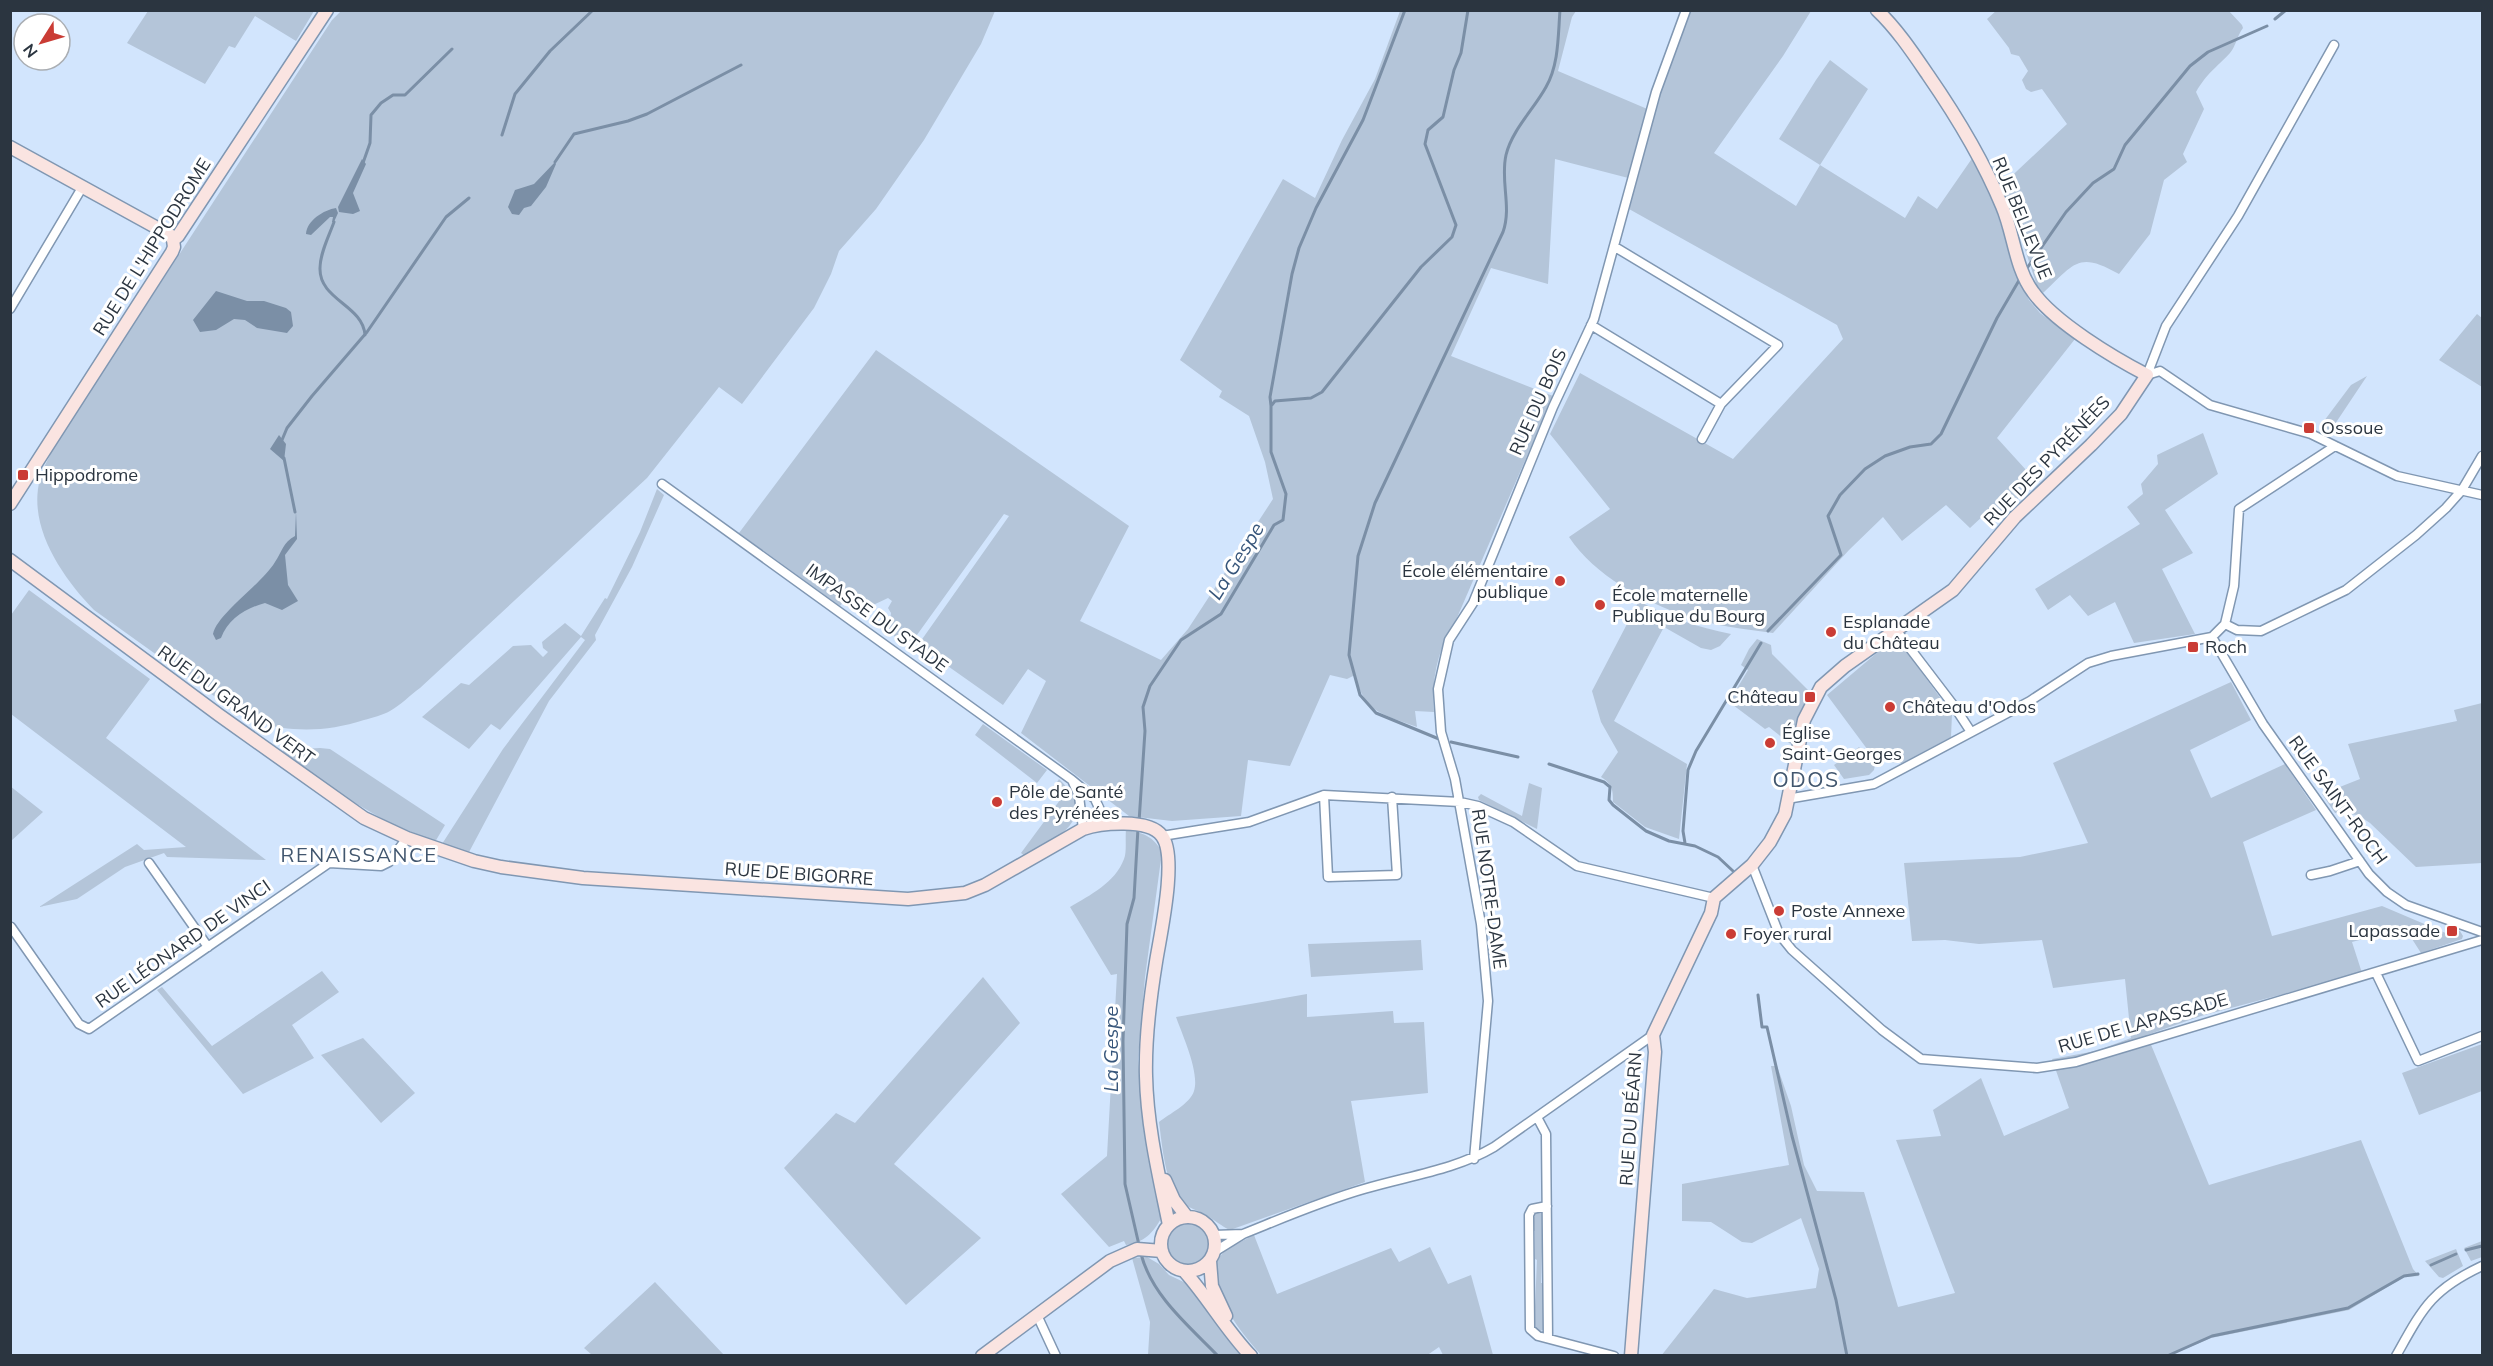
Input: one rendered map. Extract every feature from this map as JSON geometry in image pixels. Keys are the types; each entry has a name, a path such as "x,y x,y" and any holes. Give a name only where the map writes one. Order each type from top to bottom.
{"main road":[{"name":"RUE DE L'HIPPODROME","path":"10,504 172,252 173,240 178,236 327,10"},
{"name":"RUE BELLEVUE","path":"1877,10 1909,46 1972,144 2003,208 2017,258 2028,284 2058,320 2147,375"},
{"path":"10,147 170,235 173,240"},
{"name":"RUE DES PYRÉNÉES","path":"1714,898 1752,865 1770,842 1785,814 1804,720 1821,687 1845,666 1926,611 1967,576 2015,517 2121,414 2147,375"},
{"name":"RUE DU GRAND VERT","path":"10,560 311,782 364,818 406,838 453,854"},
{"name":"RUE DE BIGORRE","path":"453,854 501,867 583,878 908,899 965,893 985,885 1083,829 1106,823 1148,828 1162,836"},
{"path":"1162,836 1167,853 1168,880 1146,1039 1146,1078 1155,1154 1168,1225"},
{"name":"RUE DU BÉARN","path":"1631,1356 1655,1052 1653,1035 1711,913 1714,898"},
{"path":"1155,1154 1174,1200 1187,1217"},
{"path":"1187,1217 1202,1221 1214,1235 1212,1286 1222,1309 1250,1354 1226,1328 1200,1288 1185,1272 1170,1264 1162,1251 1162,1235 1168,1225 1176,1220 1187,1217"},
{"path":"982,1356 1102,1266 1137,1249 1162,1251"},
{"path":"1185,1272 1203,1267 1212,1256"}],"street":[{"name":"RUE DU BOIS","path":"1460,802 1441,732 1438,689 1449,640 1473,603 1553,407 1591,326 1615,247 1652,104 1686,10"},
{"name":"RUE DES PYRÉNÉES","path":"2147,375 2166,326 2238,216 2334,45"},
{"path":"10,309 83,186"},
{"path":"1615,247 1778,345 1722,404 1702,439"},
{"path":"1591,326 1722,404"},
{"path":"2147,375 2160,371 2210,405 2311,434 2397,476 2482,495"},
{"path":"1787,799 1874,784 2030,701 2088,663 2111,656 2212,637 2225,624 2234,586 2239,509 2335,446"},
{"path":"2225,624 2237,630 2260,631 2338,595 2416,535 2446,508 2462,490 2482,456"},
{"name":"IMPASSE DU STADE","path":"662,484 1072,780 1095,799 1106,823"},
{"path":"1896,630 1971,732"},
{"name":"RUE SAINT-ROCH","path":"2212,637 2263,724 2360,861 2387,892 2406,905 2482,932"},
{"path":"1072,780 1079,796 1083,829"},
{"path":"1324,795 1328,877 1397,875 1392,798"},
{"path":"1162,836 1249,822 1324,795 1460,802 1478,806 1513,822 1576,866 1714,898"},
{"name":"RUE NOTRE-DAME","path":"1460,802 1481,924 1488,1001 1474,1159"},
{"name":"RUE LÉONARD DE VINCI","path":"11,927 79,1024 87,1030 329,863 381,866 389,862 406,838"},
{"path":"2311,875 2360,861"},
{"path":"149,863 208,947"},
{"name":"RUE DE LAPASSADE","path":"1752,865 1779,934 1792,950 1882,1030 1921,1059 2037,1068 2076,1062 2482,940"},
{"path":"2376,973 2418,1061 2482,1036"},
{"path":"1212,1256 1243,1234 1313,1206 1353,1192 1474,1159 1653,1035"},
{"path":"1537,1117 1546,1134 1548,1338"},
{"path":"1547,1206 1532,1209 1529,1215 1530,1329 1533,1334 1614,1356"},
{"path":"1214,1235 1243,1234"},
{"path":"2396,1356 2423,1309 2444,1286 2482,1266"},
{"path":"1037,1315 1056,1356"}],"shaded area":[{"path":"1997,10 2228,10 2242,25 2243,28 2232,50 2208,75 2196,92 2204,109 2183,154 2187,162 2164,180 2150,234 2119,274 2094,263 2085,262 2070,268 2043,293 2037,286 2016,222 2000,187 2067,124 2042,89 2031,92 2026,89 2022,80 2028,71 2019,56 2011,54 1987,19"},
{"path":"148,11 314,11 296,41 255,16 235,48 229,46 205,84 127,43"},
{"path":"341,11 995,11 981,44 924,140 876,209 839,251 831,274 814,308 742,404 719,387 647,478 398,706 381,715 349,724 306,730 249,721 94,610 71,583 50,551 43,533 37,497 41,475 55,445 332,20"},
{"path":"1400,11 1576,11 1572,17 1558,71 1652,111 1691,11 1811,11 1783,56 1714,153 1796,206 1820,165 1905,218 1918,196 1937,209 1973,157 1990,191 2017,275 2029,300 2040,313 2075,339 1997,438 2036,481 1992,524 1984,515 1970,528 1946,505 1902,541 1883,517 1849,550 1773,633 1729,627 1697,619 1653,603 1621,586 1592,564 1569,537 1610,509 1550,434 1580,373 1733,459 1843,339 1837,325 1629,209 1636,180 1555,159 1548,284 1491,268 1451,356 1553,396 1440,653 1435,676 1434,712 1415,711 1417,727 1377,711 1364,698 1355,675 1347,679 1330,675 1290,766 1248,760 1241,816 1172,821 1129,816 1021,733 1046,681 1028,669 1003,705 918,645 1009,516 1004,514 909,646 895,637 889,628 891,613 888,608 892,601 888,598 869,607 849,595 840,606 739,533 876,350 1129,526 1080,621 1161,660 1188,629 1273,499 1265,462 1249,416 1219,397 1222,391 1180,360 1283,179 1315,198 1342,140 1375,79"},
{"path":"1830,60 1868,89 1820,165 1779,139"},
{"path":"362,159 366,164 353,193 360,211 353,214 339,212 338,207"},
{"path":"555,162 546,187 531,206 524,208 519,215 512,214 508,207 515,190 534,184"},
{"path":"336,208 338,213 334,222 332,222 333,217 330,217 311,235 306,234 309,224 317,216"},
{"path":"216,291 247,301 264,301 286,308 291,312 293,326 287,333 257,328 245,320 234,319 216,330 200,332 193,320"},
{"path":"2477,314 2482,318 2482,387 2439,360"},
{"path":"2367,376 2329,433 2324,421 2351,385"},
{"path":"2203,433 2218,474 2165,510 2193,553 2162,569 2195,634 2134,643 2115,602 2088,616 2070,595 2048,610 2035,589 2140,524 2127,507 2143,494 2141,484 2158,464 2157,455"},
{"path":"279,435 286,444 284,461 270,449"},
{"path":"657,489 664,495 632,567 595,635 596,640 549,701 468,854 442,844 503,749 585,640 581,637 500,730 491,724 469,749 422,717 461,683 469,685 513,646 531,645 543,657 548,652 543,648 542,642 565,623 581,636 605,598 607,599 640,532"},
{"path":"296,512 297,539 285,555 288,585 298,601 282,610 265,603 251,608 238,615 228,625 221,638 216,640 213,634 223,617 269,571 285,544 295,536"},
{"path":"29,590 150,679 106,738 266,860 167,857 164,853 125,867 77,899 39,907 137,844 144,850 186,847 11,714 11,615"},
{"path":"1639,601 1684,621 1731,634 1720,646 1711,650 1701,648 1664,627 1614,721 1687,764 1679,839 1645,827 1613,802 1611,787 1601,777 1618,752 1601,722 1592,691"},
{"path":"1757,639 1771,645 1772,654 1811,693 1793,746 1769,727 1765,729 1729,702 1748,670 1741,665"},
{"path":"1891,641 1899,641 1952,714 1951,737 1902,763 1876,761 1827,695"},
{"path":"2231,682 2251,720 2190,750 2211,798 2285,764 2316,810 2243,842 2272,936 2382,906 2448,934 2452,928 2460,931 2463,936 2462,939 2421,953 2405,928 2352,942 2362,973 2201,1016 2147,1035 2209,1185 2361,1140 2413,1269 2419,1276 2404,1277 2349,1310 2211,1338 2171,1355 1661,1356 1714,1289 1747,1298 1816,1288 1819,1269 1801,1218 1752,1243 1742,1242 1711,1222 1682,1221 1682,1184 1789,1165 1771,1066 1777,1066 1791,1106 1804,1165 1817,1191 1864,1192 1898,1307 1955,1293 1896,1140 1941,1136 1933,1110 1981,1078 2004,1136 2069,1108 2052,1059 2096,1051 2131,1038 2125,979 2053,988 2042,940 1979,944 1945,940 1912,941 1904,863 2020,857 2088,843 2053,763"},
{"path":"2482,703 2482,863 2416,867 2370,823 2358,815 2335,813 2322,794 2360,779 2348,744 2457,721 2454,710"},
{"path":"983,724 1047,770 1037,783 975,735"},
{"path":"1859,747 1875,765 1874,770 1869,775 1844,779 1834,765"},
{"path":"330,749 445,825 435,842 386,821 331,789 283,753 283,750"},
{"path":"1059,779 1071,793 1076,805 1075,816 1070,826 1061,834 1026,857 1021,853 1060,800 1051,792"},
{"path":"1529,783 1542,788 1537,829 1479,800 1478,797 1481,794 1522,816"},
{"path":"10,786 43,812 11,841 10,841"},
{"path":"1126,830 1147,836 1162,852 1145,977 1138,1059 1145,1135 1162,1217 1151,1233 1143,1239 1133,1244 1126,1245 1124,1241 1109,1247 1061,1194 1107,1156 1117,974 1111,975 1070,907 1101,888 1115,875 1125,856"},
{"path":"1421,940 1423,970 1311,977 1308,944"},
{"path":"322,971 339,992 292,1025 314,1058 243,1094 157,990 162,987 212,1046"},
{"path":"983,977 1020,1023 894,1164 981,1238 906,1305 784,1168 836,1113 855,1123"},
{"path":"1307,994 1307,1017 1393,1011 1394,1023 1424,1022 1428,1093 1351,1101 1365,1182 1230,1230 1182,1202 1176,1195 1168,1175 1159,1122 1192,1096 1195,1083 1190,1054 1176,1017"},
{"path":"363,1038 415,1093 381,1123 321,1055"},
{"path":"2482,1044 2482,1091 2419,1115 2402,1073"},
{"path":"1538,1210 1543,1212 1541,1283 1543,1283 1543,1312 1546,1312 1545,1329 1538,1332 1534,1330 1537,1260 1535,1259 1535,1231 1531,1230 1531,1216"},
{"path":"1187,1223 1202,1230 1209,1245 1202,1260 1187,1267 1172,1260 1165,1245 1172,1230"},
{"path":"1254,1235 1277,1294 1391,1248 1399,1262 1430,1247 1448,1284 1471,1275 1493,1355 1443,1355 1439,1347 1426,1356 1261,1355 1243,1334 1224,1303 1215,1263 1225,1250"},
{"path":"2482,1241 2482,1257 2471,1261 2464,1248"},
{"path":"2456,1249 2463,1266 2443,1278 2439,1277 2425,1261"},
{"path":"1147,1257 1159,1264 1169,1275 1190,1285 1209,1313 1244,1355 1148,1355 1150,1322 1132,1258"},
{"path":"655,1282 724,1355 592,1355 584,1348"}],"waterway":[{"path":"502,135 515,94 550,51 593,10"},
{"path":"1271,406 1270,397 1292,274 1299,248 1316,208 1363,120 1405,10"},
{"name":"La Gespe","path":"1139,822 1145,731 1143,707 1150,686 1181,640 1221,614 1274,525 1283,520 1286,494 1271,452 1271,406 1275,401 1311,398 1322,392 1421,267 1452,237 1456,225 1425,144 1428,130 1443,117 1454,70 1461,53 1468,10"},
{"path":"1439,739 1376,713 1360,695 1349,655 1358,556 1375,503 1503,232 1506,213 1504,174 1506,155 1513,137 1550,78 1557,50 1560,10"},
{"path":"2275,19 2286,10"},
{"path":"2025,271 2066,212 2093,183 2114,169 2125,145 2190,66 2208,52 2267,26"},
{"path":"363,163 370,143 371,115 381,103 393,95 405,95 452,49"},
{"path":"555,162 574,134 647,114 741,65"},
{"path":"282,440 287,428 312,396 367,332 446,217 469,198"},
{"path":"334,222 321,256 322,279 326,288 357,316 365,335"},
{"path":"1768,631 1841,555 1828,516 1840,495 1865,469 1885,456 1910,447 1931,444 1941,434 1997,318 2021,277"},
{"path":"284,458 295,512"},
{"path":"1685,843 1683,831 1688,770 1696,751 1761,643"},
{"path":"1451,742 1518,757"},
{"path":"1549,764 1604,782 1610,787 1609,800 1613,805 1646,831 1669,841 1695,846 1718,857 1733,871"},
{"name":"La Gespe","path":"1138,828 1134,898 1127,924 1123,1041 1125,1184 1139,1245"},
{"path":"1758,995 1762,1027 1767,1027 1792,1136 1836,1300 1847,1356"},
{"path":"2466,1250 2482,1246"},
{"name":"La Gespe","path":"1141,1254 1146,1269 1163,1297 1218,1356"},
{"path":"2431,1265 2456,1254"},
{"path":"2167,1356 2212,1336 2348,1308 2404,1276 2418,1274"}],"place":[{"name":"Ossoue","path":"2309,428"},
{"name":"Hippodrome","path":"23,475"},
{"name":"École élémentaire publique","path":"1560,581"},
{"name":"École maternelle Publique du Bourg","path":"1600,605"},
{"name":"Esplanade du Château","path":"1831,632"},
{"name":"Roch","path":"2193,647"},
{"name":"Château","path":"1810,697"},
{"name":"Château d'Odos","path":"1890,707"},
{"name":"Église Saint-Georges","path":"1770,743"},
{"name":"Pôle de Santé des Pyrénées","path":"997,802"},
{"name":"Poste Annexe","path":"1779,911"},
{"name":"Lapassade","path":"2452,931"},
{"name":"Foyer rural","path":"1731,934"}],"district":[{"name":"ODOS","path":"1806,780"},
{"name":"RENAISSANCE","path":"359,855"}]}
